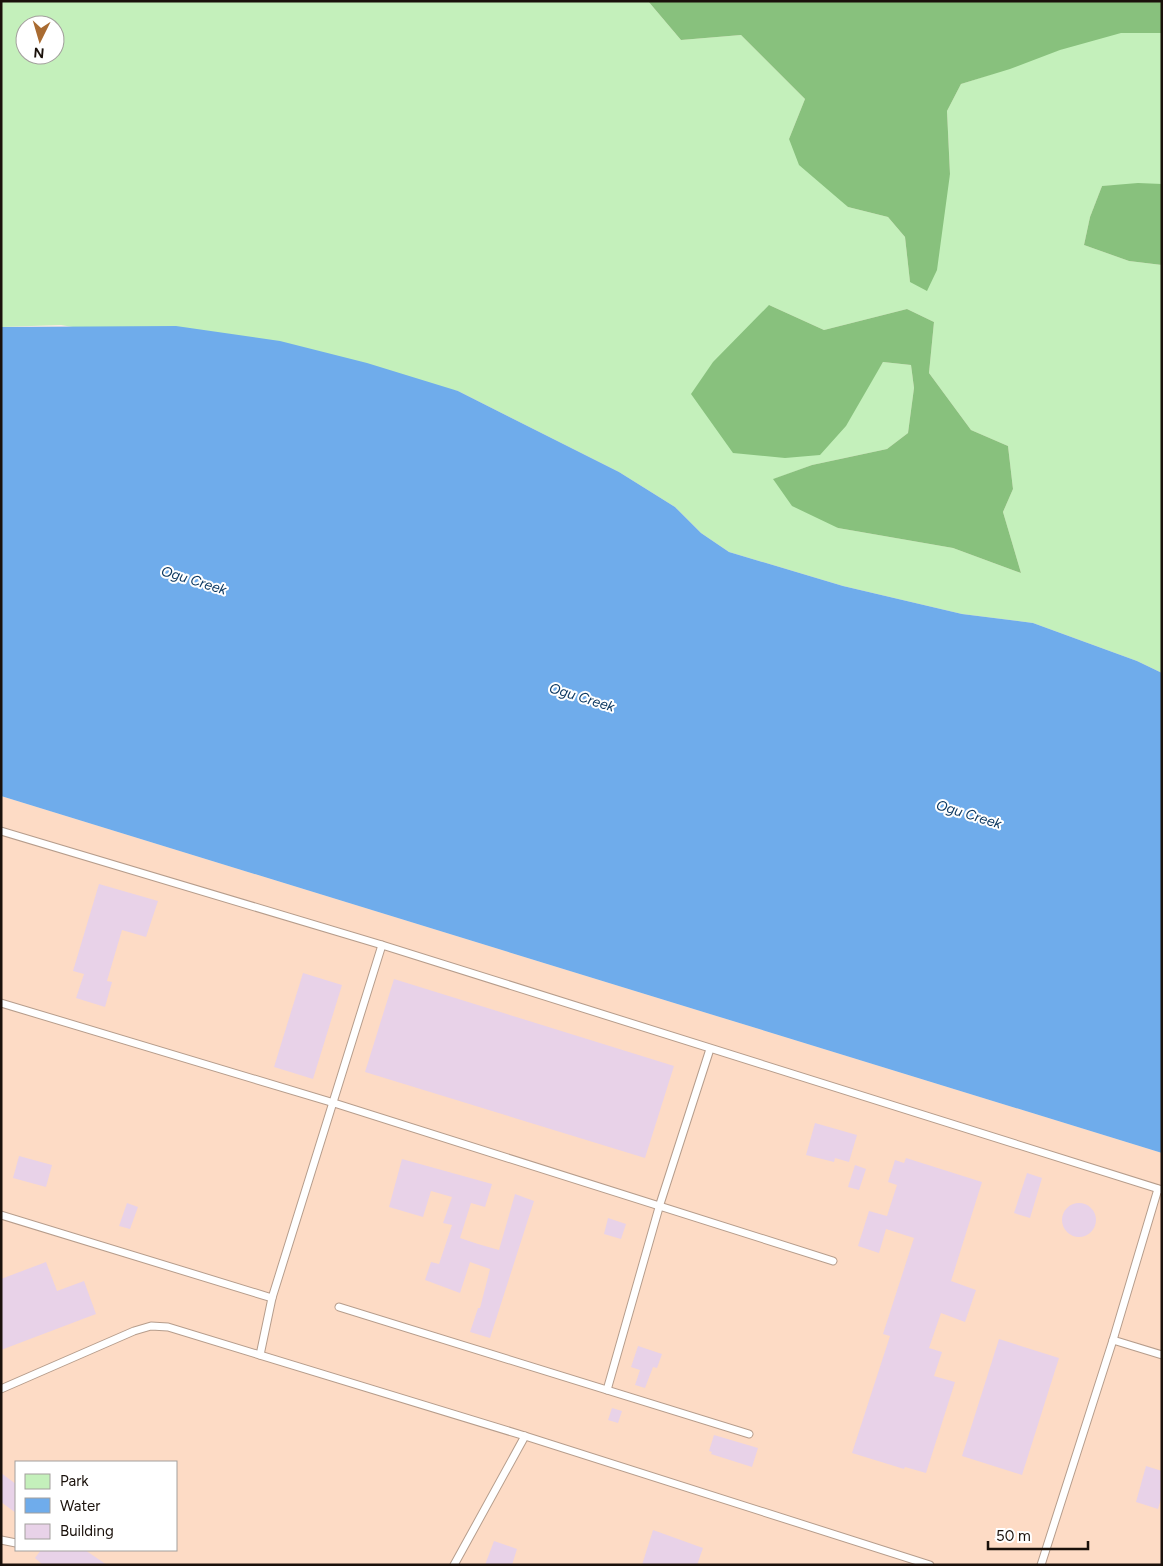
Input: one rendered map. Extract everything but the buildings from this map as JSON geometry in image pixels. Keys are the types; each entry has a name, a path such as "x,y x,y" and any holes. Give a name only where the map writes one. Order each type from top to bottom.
{"lane":[{"path":"1,832 382,944 710,1050 1160,1190 1040,1565"},
{"path":"260,1356 272,1298 382,944"},
{"path":"1,1003 660,1204 833,1261"},
{"path":"607,1390 660,1204 710,1050"},
{"path":"1,1215 272,1298"},
{"path":"339,1307 749,1434"},
{"path":"1,1389 151,1326 188,1332 260,1356 525,1436 930,1565"},
{"path":"1113,1340 1162,1355"},
{"path":"454,1565 525,1436"},
{"path":"1,1540 15,1543"}],"shaded area":[{"path":"1,796 1162,1153 1162,1565 1,1565"}],"green space":[{"path":"1,1 648,1 681,40 741,35 805,99 789,139 848,207 888,217 905,237 910,282 950,174 947,111 961,84 1099,38 1124,32 1162,33 1162,184 1102,186 1090,217 1084,245 1129,261 1162,265 1162,673 1137,661 1033,623 962,614 843,586 729,552 701,533 675,507 619,472 458,391 61,325 1,327","holes":["769,305 824,330 907,309 934,322 929,373 971,430 1008,446 1013,489 1003,512 1021,573 953,548 838,528 774,479 812,465 887,449 908,433 914,388 911,365 883,362 872,379"]},
{"path":"648,1 1159,1 1162,3 1162,33 1121,33 1060,50 1010,69 961,84 947,111 950,174 937,270 927,291 910,282 905,237 888,217 848,207 799,165 789,139 805,99 741,35 681,40"},
{"path":"1138,183 1162,184 1162,265 1129,261 1084,245 1090,217 1102,186"},
{"path":"769,305 824,330 907,309 934,322 929,373 971,430 1008,446 1013,489 1003,512 1021,573 953,548 838,528 792,506 773,479 812,465 887,449 908,433 914,388 911,365 883,362 846,426 820,455 785,458 733,453 691,394 713,362"}],"water":[{"name":"Ogu Creek","path":"176,326 280,341 367,363 458,391 619,472 675,507 701,533 729,552 843,586 962,614 1033,623 1137,661 1162,673 1162,1153 1,796 1,327"}]}
